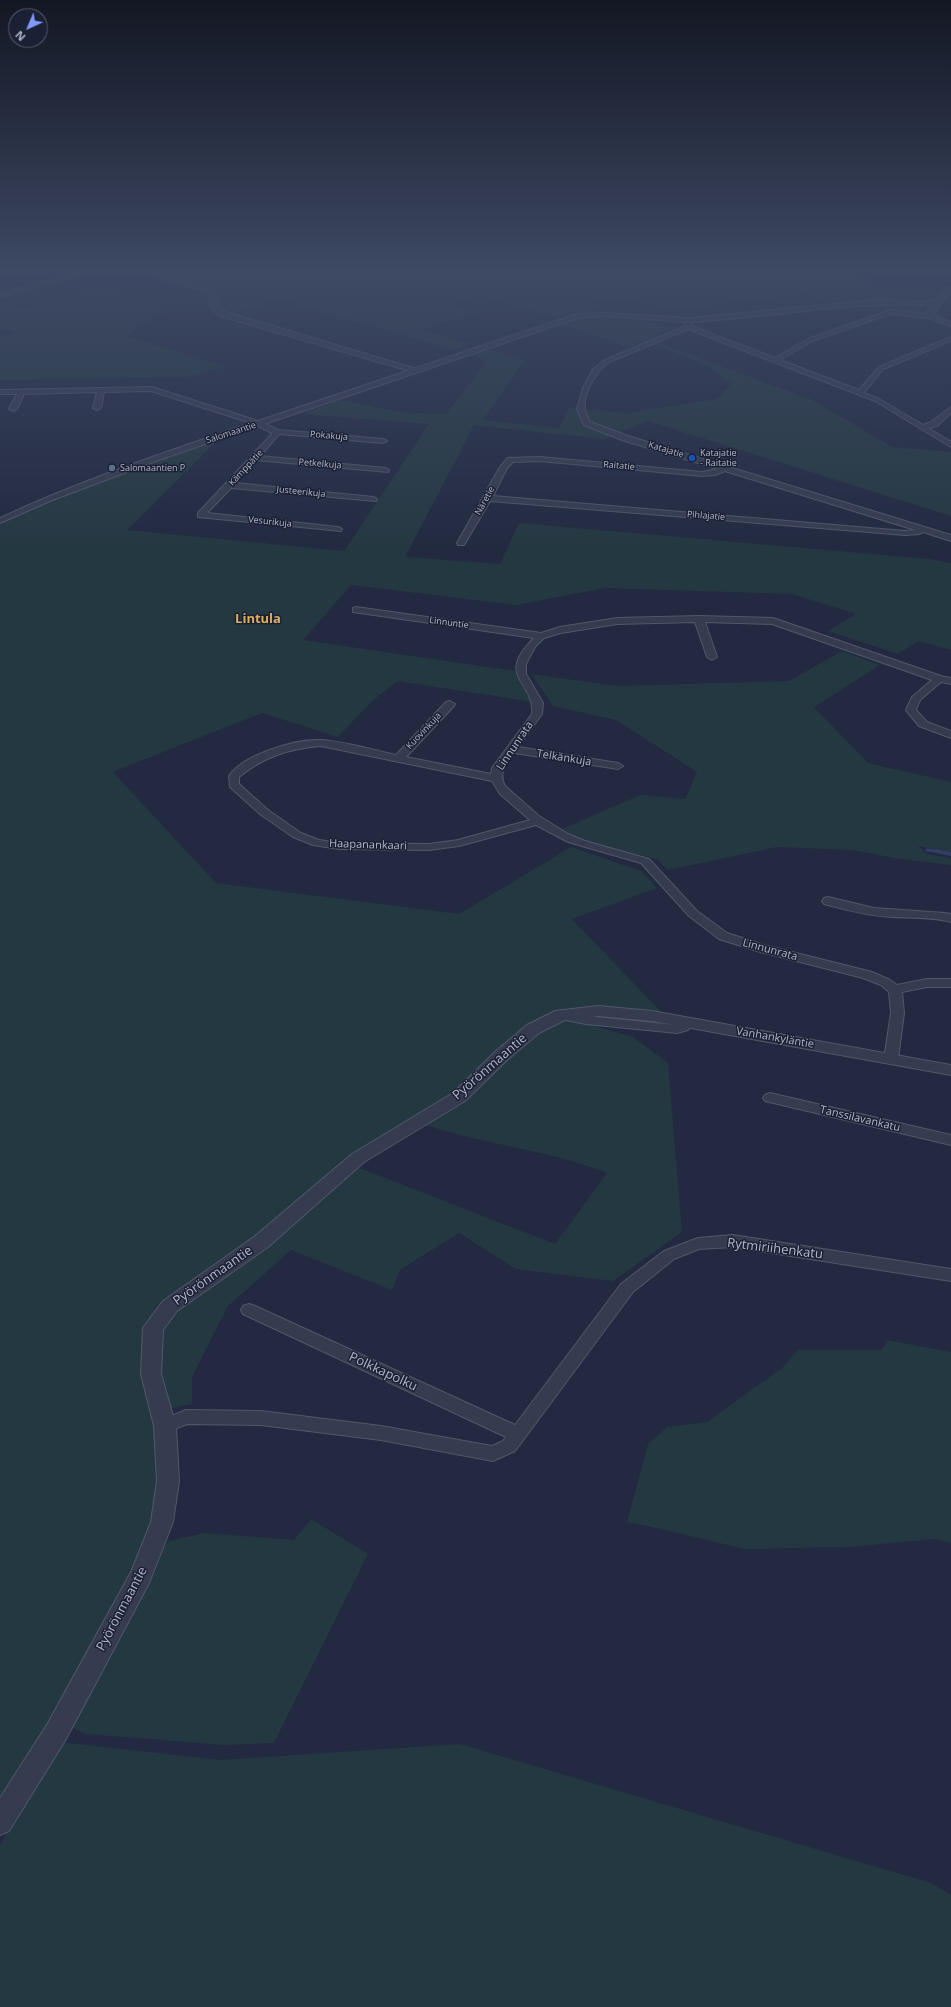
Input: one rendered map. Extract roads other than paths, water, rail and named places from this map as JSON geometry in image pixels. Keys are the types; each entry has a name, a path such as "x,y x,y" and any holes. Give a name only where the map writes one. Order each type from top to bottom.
{"street":[{"path":"411,369 416,370"},
{"name":"Salomaantie","path":"0,521 46,499 153,459 420,369"},
{"name":"Katajatie","path":"596,369 590,376 583,397 582,412 587,423 615,435 951,538"},
{"path":"799,369 861,392 877,400 951,445"},
{"path":"861,392 880,369"},
{"path":"0,392 152,389 260,424 276,432"},
{"path":"97,408 101,390"},
{"path":"13,410 22,392"},
{"path":"923,427 934,424 951,409"},
{"name":"Pokakuja","path":"276,432 383,441"},
{"name":"Kämppätie","path":"201,515 275,436 276,432"},
{"name":"Petkelkuja","path":"255,458 385,470"},
{"name":"Raitatie","path":"511,460 540,459 702,474 715,473 726,468"},
{"name":"Näretie","path":"461,543 488,498 504,467 511,460"},
{"name":"Justeerikuja","path":"229,485 373,499"},
{"name":"Pihlajatie","path":"488,498 906,533 924,530"},
{"name":"Vesurikuja","path":"201,515 338,529"},
{"name":"Linnuntie","path":"356,610 541,636"},
{"path":"699,619 712,657"},
{"path":"541,636 560,630 617,621 699,619 773,621 939,679 951,681"},
{"name":"Linnunrata","path":"541,636 531,646 522,664 521,674 538,703 537,714 497,768 495,778 500,787 537,821 572,840 645,861 704,923 723,936 745,945 882,979 895,989"},
{"path":"939,679 916,699 911,710 922,724 951,735"},
{"name":"Kuovinkuja","path":"398,759 450,704"},
{"name":"Haapanankaari","path":"495,778 321,743 303,744 265,756 244,766 234,776 234,785 264,812 296,835 317,843 339,846 429,847 459,843 537,821"},
{"name":"Telkänkuja","path":"511,749 618,766"},
{"path":"828,901 845,906 900,914 939,914 951,918"},
{"path":"891,1059 898,1001 895,989 927,983 951,983"},
{"name":"Vanhankyläntie","path":"598,1012 652,1016 951,1070"},
{"name":"Pyörönmaantie","path":"0,1822 56,1731 141,1576 162,1522 168,1481 165,1426 151,1374 153,1328 170,1306 261,1242 358,1158 459,1097 501,1056 533,1029 561,1015 598,1012"},
{"path":"561,1015 586,1020 677,1029 683,1027 686,1022"},
{"name":"Tanssilavankatu","path":"770,1098 951,1140"},
{"name":"Rytmiriihenkatu","path":"165,1426 186,1417 261,1418 381,1433 493,1454 509,1446 627,1288 669,1255 698,1244 733,1241 951,1275"},
{"name":"Polkkapolku","path":"249,1310 517,1434"}],"waterway":[{"path":"927,850 939,852"},
{"path":"939,852 951,854"}],"place":[{"name":"Katajatie - Raitatie","path":"692,458"},
{"name":"Salomaantien P","path":"112,468"}],"district":[{"name":"Lintula","path":"258,619"}]}
